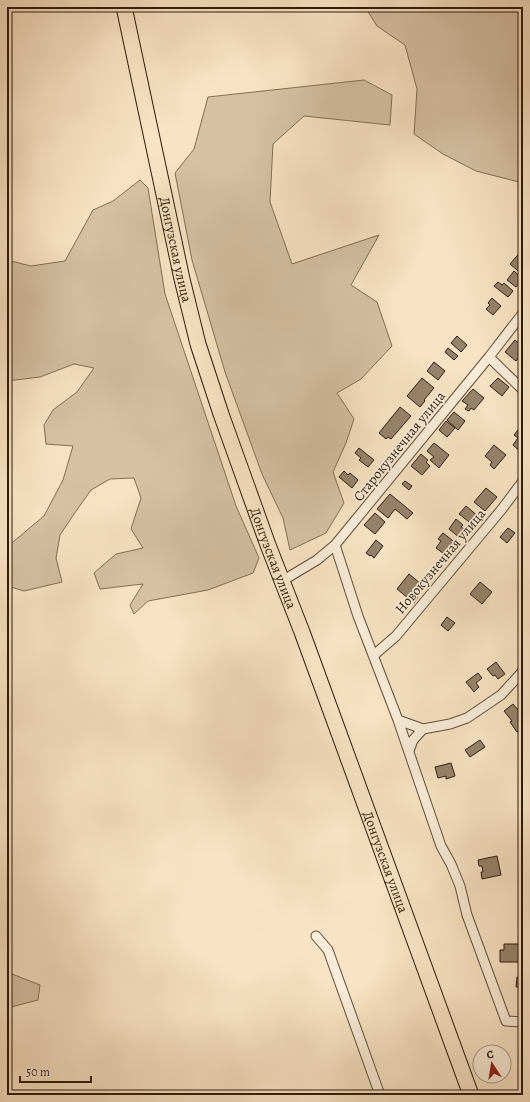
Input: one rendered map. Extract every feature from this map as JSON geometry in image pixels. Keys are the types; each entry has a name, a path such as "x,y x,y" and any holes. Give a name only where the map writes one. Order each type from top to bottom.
{"main road":[{"name":"Донгузская улица","path":"124,7 162,188 198,344 221,414 302,632 470,1095"}],"street":[{"name":"Старокузнечная улица","path":"282,581 317,560 336,545 523,313"},
{"path":"489,357 523,390"},
{"name":"Новокузнечная улица","path":"374,655 396,636 502,509 523,481"},
{"path":"336,545 358,616 398,720 441,846 451,864 460,886 467,915 506,1021 523,1022"},
{"path":"398,720 423,729 450,724 467,718 500,694 523,671"},
{"path":"409,751 413,740 423,729"},
{"path":"316,936 328,950 380,1095"}],"shaded area":[{"path":"365,7 523,7 523,183 476,171 443,154 414,134 417,89 405,45 377,26"},
{"path":"364,80 392,95 390,125 304,116 273,144 270,202 292,264 379,235 351,285 377,302 392,346 361,379 337,393 354,419 346,443 333,472 344,503 326,533 290,550 283,518 262,474 225,372 192,260 175,173 194,149 208,97"},
{"path":"140,180 148,188 165,294 236,506 259,558 253,573 208,590 148,601 134,614 130,605 143,584 100,589 94,573 116,554 143,548 131,529 141,498 134,478 110,479 91,490 74,514 60,535 56,558 62,582 24,591 7,586 7,547 44,516 63,480 73,446 46,444 44,425 53,410 77,392 94,368 74,364 40,377 7,381 7,260 31,266 65,261 93,210 113,201"},
{"path":"7,972 40,985 38,1000 7,1008"}],"building":[{"path":"523,249 523,275 510,264"},
{"path":"514,271 523,279 516,287 507,280"},
{"path":"498,282 502,285 504,283 513,291 508,297 494,286"},
{"path":"492,298 501,306 493,315 486,309 490,305 488,303"},
{"path":"457,336 467,345 461,352 451,343"},
{"path":"515,340 523,347 523,352 516,361 505,352"},
{"path":"448,348 458,356 454,360 445,352"},
{"path":"434,362 445,371 438,380 427,371"},
{"path":"422,378 434,388 420,407 407,396"},
{"path":"498,378 509,387 502,396 490,386"},
{"path":"473,389 484,398 474,410 471,408 469,411 465,409 468,405 462,401"},
{"path":"400,407 411,416 391,439 388,437 386,439 379,433"},
{"path":"454,412 465,421 458,430 447,420"},
{"path":"446,421 455,428 447,437 439,430"},
{"path":"521,426 523,427 523,454 513,445 518,438 514,435"},
{"path":"434,443 449,455 439,468 430,460 434,457 427,451"},
{"path":"494,445 506,455 494,469 490,465 492,462 485,456"},
{"path":"359,448 374,460 368,467 359,460 361,458 355,453"},
{"path":"421,454 428,460 426,462 430,466 422,475 411,466"},
{"path":"344,471 348,475 350,473 358,480 352,488 339,477"},
{"path":"405,481 412,486 409,490 402,484"},
{"path":"486,488 497,497 485,511 474,502"},
{"path":"390,494 413,513 407,519 395,509 388,518 377,509"},
{"path":"466,506 479,517 473,525 459,514"},
{"path":"375,513 385,522 375,534 364,525"},
{"path":"456,519 463,525 461,527 466,530 460,538 449,529"},
{"path":"508,528 515,533 507,543 500,537"},
{"path":"443,533 457,544 447,556 436,548 441,541 438,539"},
{"path":"376,540 383,546 374,558 366,553"},
{"path":"409,574 421,584 414,594 418,597 414,603 397,589"},
{"path":"480,582 492,592 482,604 470,594"},
{"path":"447,617 455,623 448,631 441,625"},
{"path":"496,662 505,674 498,679 487,669"},
{"path":"478,673 482,678 476,683 479,687 474,692 466,682"},
{"path":"513,704 523,716 523,728 517,732 510,722 512,721 504,711"},
{"path":"480,740 485,747 470,757 465,750"},
{"path":"451,763 455,776 446,779 446,776 438,778 435,767"},
{"path":"497,856 501,875 482,879 482,866 479,866 478,860"},
{"path":"504,944 519,944 520,962 500,962 500,950 504,950"},
{"path":"517,977 523,978 523,987 516,987"}]}
